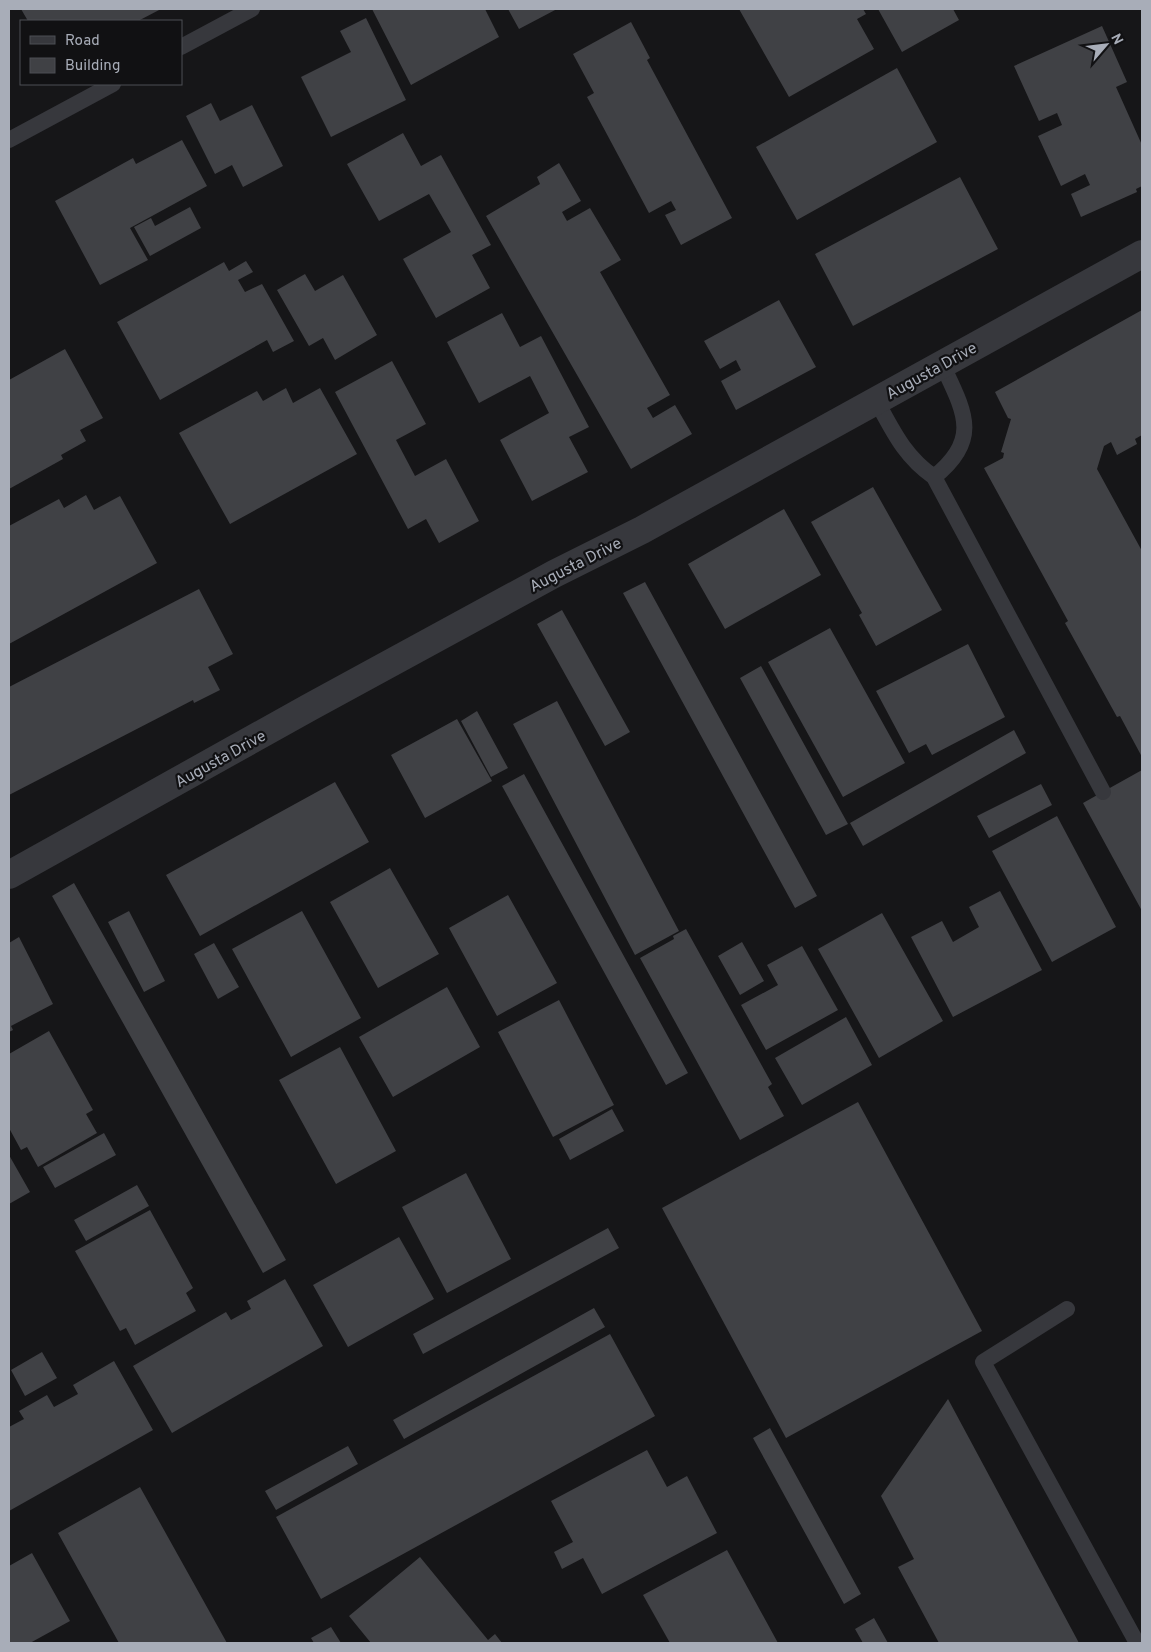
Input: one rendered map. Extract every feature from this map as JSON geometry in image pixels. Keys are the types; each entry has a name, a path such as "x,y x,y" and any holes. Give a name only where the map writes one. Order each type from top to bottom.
{"street":[{"name":"Augusta Drive","path":"9,875 301,712 554,574 642,530 1142,254"}],"lane":[{"path":"182,46 252,9"},
{"path":"9,140 111,85"},
{"path":"934,477 951,463 965,438 962,405 942,364"},
{"path":"876,400 903,447 916,465 934,477 1103,792"},
{"path":"1067,1309 983,1362 1137,1643"}],"building":[{"path":"21,9 161,9 140,20 27,20"},
{"path":"372,9 485,9 499,37 411,85"},
{"path":"508,9 557,9 519,29"},
{"path":"739,9 863,9 866,14 857,19 874,49 789,97"},
{"path":"878,9 953,9 959,20 902,52"},
{"path":"366,18 406,100 331,137 301,77 351,52 340,31"},
{"path":"631,22 650,58 647,60 732,218 681,245 665,215 676,210 671,201 649,213 587,97 594,93 573,54"},
{"path":"1102,26 1127,82 1116,87 1142,145 1142,186 1136,189 1137,192 1081,217 1071,194 1090,185 1085,174 1061,186 1038,136 1062,125 1057,113 1039,121 1014,66"},
{"path":"897,68 937,142 797,220 756,147"},
{"path":"211,103 220,121 252,105 283,166 243,187 232,165 215,174 186,116"},
{"path":"403,133 421,166 441,155 491,245 472,255 490,288 436,318 403,259 451,232 429,194 379,221 347,164"},
{"path":"182,140 207,186 130,228 148,260 100,285 55,201 133,158 136,164"},
{"path":"559,163 581,201 562,212 567,221 590,208 621,260 600,272 670,395 647,408 653,418 675,405 692,434 631,469 486,216 540,184 537,177"},
{"path":"960,177 998,249 853,326 815,254"},
{"path":"190,207 201,228 150,256 134,227 151,218 155,226"},
{"path":"246,261 253,272 238,280 245,292 262,284 294,341 273,352 267,340 160,400 117,322 224,262 229,271"},
{"path":"305,274 315,291 343,275 377,335 335,360 323,338 309,346 277,290"},
{"path":"779,300 816,367 736,410 721,381 741,370 736,360 720,369 704,341"},
{"path":"1142,310 1142,435 1135,439 1137,444 1117,455 1111,442 1104,446 1097,469 1142,551 1142,757 1120,716 1117,717 1065,623 1068,621 984,468 1003,458 1004,453 1001,452 1011,419 1008,418 995,392"},
{"path":"502,313 520,347 541,336 589,427 569,437 588,472 532,501 500,440 549,413 530,376 479,403 447,342"},
{"path":"65,349 103,418 80,430 86,441 61,455 63,459 9,489 9,380"},
{"path":"392,361 426,424 396,440 415,476 446,459 479,521 439,543 426,519 408,529 335,392"},
{"path":"286,388 293,403 320,388 357,454 230,524 179,433 257,391 263,401"},
{"path":"873,487 942,610 876,646 859,615 862,613 811,522"},
{"path":"86,495 94,510 120,496 157,563 9,644 9,526 59,499 64,508"},
{"path":"784,509 821,575 725,629 688,564"},
{"path":"645,582 817,896 795,908 623,593"},
{"path":"199,589 233,654 208,667 220,690 194,703 193,700 9,795 9,687"},
{"path":"562,610 630,732 605,746 537,624"},
{"path":"830,628 905,763 843,797 768,662"},
{"path":"968,644 1005,717 932,755 926,744 909,753 876,691"},
{"path":"761,666 848,824 826,835 740,678"},
{"path":"557,701 679,931 635,955 513,724"},
{"path":"477,711 508,768 491,777 461,721"},
{"path":"457,719 492,781 425,818 391,755"},
{"path":"1014,730 1026,753 863,846 850,823"},
{"path":"1142,770 1142,911 1083,803"},
{"path":"524,774 688,1073 666,1085 502,786"},
{"path":"335,782 369,842 200,936 166,875"},
{"path":"1041,784 1052,805 989,838 977,816"},
{"path":"1057,816 1116,927 1052,962 992,851"},
{"path":"390,868 439,954 378,988 330,902"},
{"path":"74,883 286,1260 263,1273 52,896"},
{"path":"1000,891 1042,970 953,1017 911,937 942,921 953,942 979,927 969,907"},
{"path":"508,895 557,983 497,1016 449,928"},
{"path":"129,911 165,981 144,992 108,922"},
{"path":"302,911 361,1018 291,1057 232,949"},
{"path":"882,913 943,1021 879,1058 818,949"},
{"path":"686,929 772,1084 768,1087 784,1116 740,1140 640,958 674,939 673,936"},
{"path":"19,937 53,1004 11,1026 13,1030 9,1032 9,943"},
{"path":"742,942 764,981 740,995 718,956"},
{"path":"214,943 239,987 218,999 194,954"},
{"path":"802,946 838,1010 766,1050 741,1005 778,985 767,965"},
{"path":"447,987 480,1047 393,1097 359,1037"},
{"path":"559,1000 614,1105 553,1137 498,1032"},
{"path":"846,1017 872,1065 802,1105 775,1058"},
{"path":"49,1031 93,1110 86,1114 97,1133 38,1167 27,1147 21,1150 9,1128 9,1054"},
{"path":"340,1047 396,1151 336,1184 279,1080"},
{"path":"858,1102 982,1331 786,1438 662,1208"},
{"path":"612,1109 624,1131 570,1160 559,1139"},
{"path":"104,1133 116,1155 55,1188 43,1167"},
{"path":"9,1155 30,1192 9,1204"},
{"path":"466,1173 511,1259 447,1293 402,1207"},
{"path":"137,1185 149,1206 86,1241 74,1220"},
{"path":"150,1210 193,1288 186,1293 196,1311 135,1345 126,1328 120,1331 75,1251"},
{"path":"608,1228 619,1248 423,1354 413,1334"},
{"path":"399,1237 434,1299 348,1347 313,1285"},
{"path":"285,1279 323,1346 172,1433 133,1366 226,1312 231,1320 251,1309 247,1301"},
{"path":"594,1308 605,1327 404,1439 393,1420"},
{"path":"610,1334 655,1416 321,1599 276,1517"},
{"path":"42,1352 57,1378 25,1396 11,1370"},
{"path":"114,1361 153,1430 9,1511 9,1427 24,1419 19,1411 47,1395 54,1407 78,1394 73,1385"},
{"path":"948,1399 1079,1643 939,1643 898,1567 914,1559 881,1496"},
{"path":"770,1428 861,1594 844,1604 753,1438"},
{"path":"348,1446 358,1464 276,1510 265,1491"},
{"path":"647,1450 667,1487 687,1476 717,1533 602,1594 583,1558 562,1569 554,1552 573,1542 551,1501"},
{"path":"140,1487 227,1643 119,1643 58,1533"},
{"path":"727,1550 778,1643 670,1643 643,1595"},
{"path":"32,1553 70,1621 30,1643 9,1643 9,1566"},
{"path":"420,1557 488,1640 495,1634 502,1643 371,1643 349,1616"},
{"path":"874,1618 888,1643 863,1643 855,1629"},
{"path":"331,1627 341,1643 314,1643 311,1638"}]}
